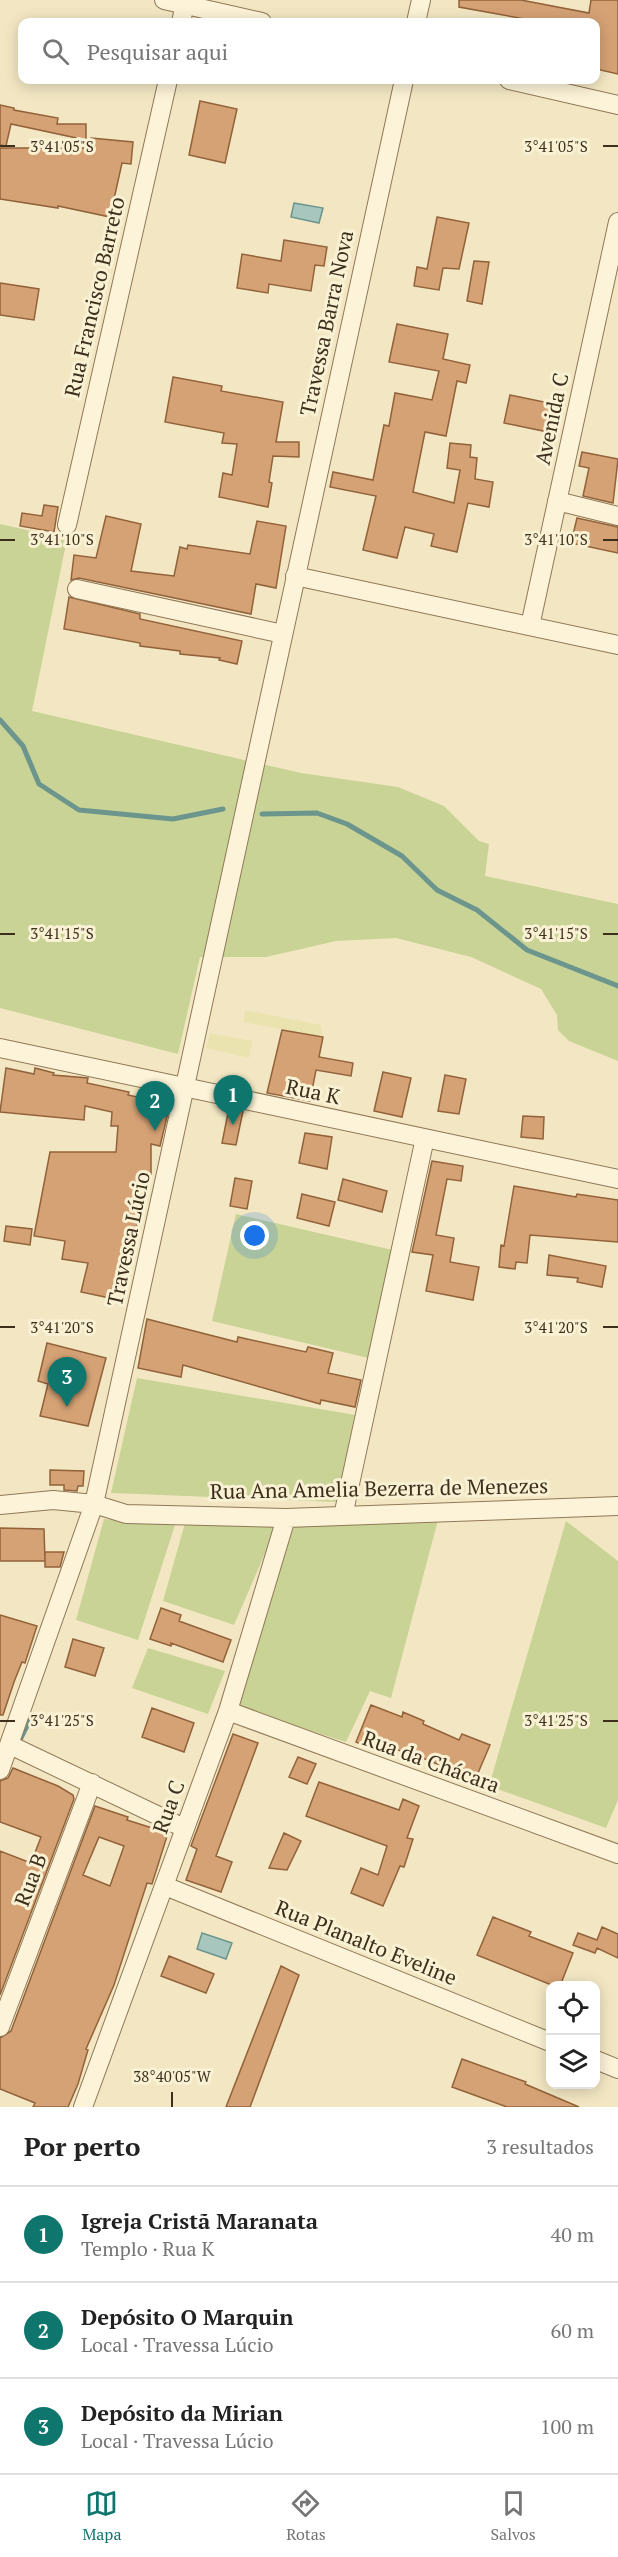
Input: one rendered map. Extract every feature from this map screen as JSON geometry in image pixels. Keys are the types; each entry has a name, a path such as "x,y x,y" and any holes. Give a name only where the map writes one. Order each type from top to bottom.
{"street":[{"path":"164,0 184,9 238,18"},
{"path":"417,18 421,0"},
{"name":"Rua Francisco Barreto","path":"67,525 167,84"},
{"name":"Travessa Barra Nova","path":"283,634 403,84"},
{"path":"526,84 618,105"},
{"name":"Avenida C","path":"530,627 618,222"},
{"path":"557,501 618,516"},
{"path":"295,576 618,645"},
{"path":"77,588 283,634"},
{"name":"Travessa Lúcio","path":"0,1770 94,1504 283,634"},
{"name":"Rua K","path":"0,1048 618,1179"},
{"path":"343,1516 425,1138"},
{"name":"Rua Ana Amelia Bezerra de Menezes","path":"0,1505 53,1500 94,1504 126,1514 286,1518 618,1506"},
{"name":"Rua C","path":"83,2107 228,1711 286,1518"},
{"name":"Rua da Chácara","path":"228,1711 618,1854"},
{"path":"10,1745 184,1827"},
{"name":"Rua B","path":"0,2027 92,1783"},
{"name":"Rua Planalto Eveline","path":"165,1886 546,2040"},
{"path":"600,2062 618,2069"}],"shaded area":[{"path":"245,1010 321,1025 323,1037 243,1022"},
{"path":"210,1033 252,1041 249,1058 206,1048"}],"green space":[{"path":"0,524 67,539 32,711 301,773 398,787 444,806 479,841 489,844 485,876 618,904 618,1061 569,1041 558,1030 557,1015 541,989 471,957 396,938 336,941 266,957 200,957 178,1054 0,1008"},
{"path":"236,1214 397,1251 377,1360 212,1321"},
{"path":"137,1378 355,1415 337,1502 111,1493"},
{"path":"104,1519 175,1525 138,1640 76,1620"},
{"path":"438,1520 391,1698 370,1691 346,1742 235,1707 290,1525"},
{"path":"566,1521 618,1561 618,1800 606,1828 489,1786"},
{"path":"185,1523 278,1523 234,1625 163,1601"},
{"path":"148,1648 225,1671 208,1714 132,1688"}],"water":[{"path":"294,203 323,208 319,223 291,217"},
{"path":"202,1933 232,1943 226,1959 197,1949"}],"building":[{"path":"459,0 521,0 589,13 591,0 618,0 618,74 600,70 600,18 519,18 459,7"},
{"path":"200,101 237,109 225,163 189,155"},
{"path":"0,105 14,108 14,110 58,118 57,124 86,124 86,140 11,124 6,146 0,145"},
{"path":"91,138 133,142 131,164 122,163 110,217 58,206 58,208 0,199 0,148 90,148"},
{"path":"437,217 469,223 459,269 443,268 439,290 414,286 417,267 427,269"},
{"path":"284,240 327,247 324,266 315,265 311,291 269,284 268,293 237,288 242,254 281,261"},
{"path":"474,261 489,262 482,304 467,301"},
{"path":"0,283 39,289 34,320 0,315"},
{"path":"397,324 448,334 443,359 470,365 466,383 457,381 446,436 425,432 413,492 454,503 460,470 447,468 450,443 471,445 470,457 477,458 475,479 493,482 489,507 468,503 457,552 431,546 434,534 405,527 397,558 363,550 376,496 330,487 333,472 373,480 384,425 389,426 395,393 432,400 439,371 389,362"},
{"path":"173,377 222,386 221,391 283,402 276,442 299,442 299,457 273,456 268,507 219,497 223,473 232,475 237,444 222,443 224,433 165,422"},
{"path":"510,395 554,404 548,432 504,423"},
{"path":"582,452 618,459 613,503 583,496 589,468 579,466"},
{"path":"44,505 58,507 54,532 20,526 22,513 42,516"},
{"path":"106,516 141,524 131,571 174,576 180,547 187,549 188,545 250,554 257,521 286,526 276,588 256,584 251,614 79,578 71,580 74,555 96,558"},
{"path":"577,518 618,527 618,553 571,543"},
{"path":"69,597 140,614 140,619 242,641 237,664 219,660 220,658 180,654 180,651 140,646 140,643 64,629"},
{"path":"282,1030 323,1037 319,1057 353,1063 351,1076 316,1070 310,1101 267,1093"},
{"path":"6,1068 34,1074 35,1068 54,1073 53,1075 88,1078 87,1083 170,1104 160,1146 151,1144 151,1177 145,1177 130,1265 119,1263 110,1298 81,1292 88,1263 62,1259 65,1241 34,1236 50,1152 116,1152 118,1126 111,1126 112,1112 85,1106 84,1120 0,1112"},
{"path":"383,1072 411,1078 402,1117 374,1111"},
{"path":"445,1075 466,1079 459,1114 438,1111"},
{"path":"229,1108 243,1111 236,1145 222,1143"},
{"path":"523,1116 544,1117 543,1139 521,1137"},
{"path":"305,1133 332,1137 327,1169 299,1163"},
{"path":"432,1161 463,1166 461,1181 447,1179 436,1235 454,1238 450,1262 479,1267 473,1300 426,1291 433,1255 412,1252"},
{"path":"235,1178 252,1181 247,1209 230,1206"},
{"path":"343,1179 387,1191 382,1212 338,1200"},
{"path":"514,1186 576,1197 577,1194 618,1200 618,1242 530,1235 527,1263 516,1262 515,1269 499,1267 501,1245 504,1246"},
{"path":"302,1194 335,1202 329,1226 297,1218"},
{"path":"6,1226 32,1229 30,1245 4,1241"},
{"path":"549,1255 606,1266 602,1287 577,1282 578,1278 547,1275"},
{"path":"147,1319 237,1342 238,1337 306,1352 308,1347 333,1353 328,1373 361,1380 355,1407 321,1400 320,1404 183,1365 181,1377 138,1368"},
{"path":"47,1343 106,1358 88,1426 40,1416 48,1384 38,1381"},
{"path":"50,1470 84,1471 83,1486 78,1486 77,1491 64,1490 64,1485 50,1485"},
{"path":"0,1528 44,1529 45,1561 0,1561"},
{"path":"45,1552 64,1552 60,1567 45,1567"},
{"path":"161,1608 181,1615 179,1621 231,1640 223,1662 171,1643 171,1646 150,1639"},
{"path":"0,1615 37,1626 25,1663 22,1662 3,1715 0,1715"},
{"path":"73,1639 104,1648 95,1676 65,1667"},
{"path":"371,1705 402,1717 403,1712 459,1740 462,1734 490,1745 475,1780 411,1753 411,1755 385,1745 382,1752 356,1742"},
{"path":"152,1708 194,1723 184,1752 142,1737"},
{"path":"233,1734 258,1743 216,1856 232,1862 221,1892 186,1880 197,1849 191,1846"},
{"path":"298,1757 316,1764 307,1784 289,1777"},
{"path":"13,1768 58,1786 73,1795 74,1799 0,1995 0,1851 31,1863 41,1837 0,1822 0,1781 8,1778"},
{"path":"319,1782 399,1810 403,1799 419,1806 407,1838 413,1839 404,1867 400,1866 383,1906 351,1893 361,1868 378,1875 387,1846 306,1816"},
{"path":"95,1806 128,1817 127,1820 168,1833 152,1884 147,1883 114,1985 86,2049 88,2050 78,2084 68,2107 33,2107 35,2103 0,2089 0,2038 11,2031","holes":["99,1837 124,1846 110,1886 83,1875"]},
{"path":"284,1833 301,1841 287,1870 269,1868"},
{"path":"493,1917 531,1932 529,1936 573,1953 562,1981 546,1983 477,1955"},
{"path":"602,1927 618,1934 618,1958 597,1948 595,1953 573,1945 578,1933 597,1940"},
{"path":"169,1956 214,1974 206,1993 161,1976"},
{"path":"281,1966 299,1975 250,2107 226,2107"},
{"path":"462,2059 526,2082 525,2084 579,2107 507,2107 452,2087"}],"waterway":[{"path":"0,720 23,746 39,784 79,810 173,819 223,809"},
{"path":"262,814 317,813 347,824 402,856 437,890 477,910 527,950 618,986"},
{"path":"17,1746 31,1718 40,1718"}],"place":[{"name":"Igreja Cristã Maranata","path":"233,1125"},
{"name":"Depósito O Marquin","path":"155,1131"},
{"name":"Depósito da Mirian","path":"67,1407"}]}
